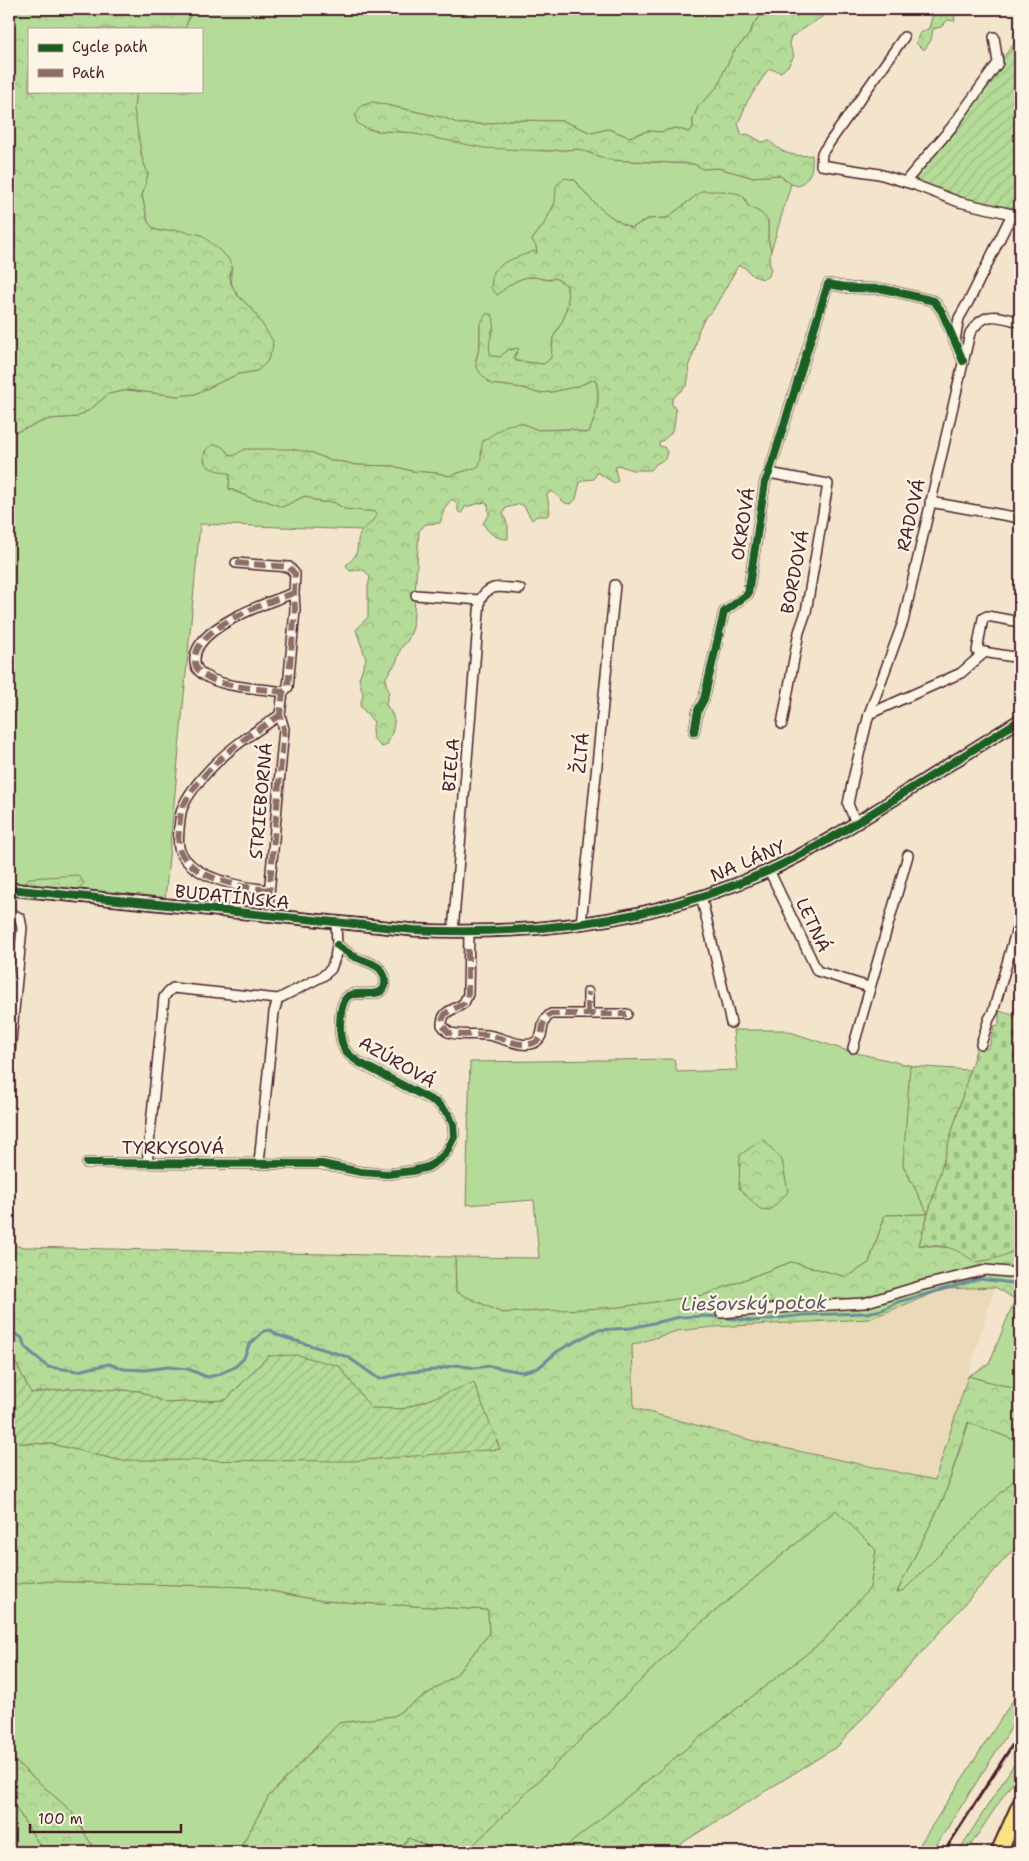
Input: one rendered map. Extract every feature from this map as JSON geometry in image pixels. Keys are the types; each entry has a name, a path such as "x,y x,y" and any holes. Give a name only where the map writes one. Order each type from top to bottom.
{"main road":[{"path":"999,1852 1020,1806"}],"street":[{"path":"904,36 822,153 821,165 879,174 959,202 1012,214 959,318 954,340 963,361"},
{"path":"905,182 947,134 998,63 994,37"},
{"name":"OKROVÁ","path":"694,732 698,710 704,699 724,612 748,594 765,482 828,284 850,288 890,290 934,302 942,312 954,340"},
{"name":"RADOVÁ","path":"856,823 848,804 869,714 904,622 970,333 977,322 984,318 1000,316 1020,322"},
{"name":"BORDOVÁ","path":"769,473 828,484 806,612 799,632 782,724"},
{"path":"930,502 1020,518"},
{"name":"STRIEBORNÁ","path":"236,563 289,568 295,574 295,610 288,687 282,692 280,715 284,729 266,916"},
{"name":"ŽLTÁ","path":"581,924 615,585"},
{"path":"416,595 480,600 485,592 494,587 520,590"},
{"path":"282,692 226,684 205,676 197,669 194,662 195,654 204,639 230,619 294,593"},
{"name":"BIELA","path":"453,932 480,600"},
{"path":"1020,622 987,616 983,618 977,652 1020,658"},
{"path":"869,714 961,673 985,652"},
{"name":"STRIEBORNÁ","path":"268,890 243,887 203,872 189,862 180,851 178,844 183,807 201,781 232,748 280,715"},
{"name":"NA LÁNY","path":"453,932 581,924 638,913 701,896 769,870 856,823 1020,720"},
{"path":"853,1048 908,855"},
{"name":"LETNÁ","path":"769,870 817,971 869,987"},
{"name":"BUDATÍNSKA","path":"9,888 336,923 453,932"},
{"name":"NA LÁNY","path":"701,896 731,1023"},
{"path":"9,912 20,918 22,928 9,1062"},
{"path":"981,1044 993,1012 1020,918"},
{"path":"259,1163 274,1012 278,999 323,976 331,969 337,945 336,923"},
{"path":"469,932 468,994 464,1003 450,1008 442,1017 442,1025 448,1032 488,1035 514,1043 533,1043 541,1037 544,1020 551,1014 627,1014"},
{"name":"AZÚROVÁ","path":"259,1163 322,1164 361,1172 388,1174 412,1171 428,1167 446,1154 454,1137 449,1115 437,1103 360,1063 348,1055 344,1049 340,1041 340,1020 344,1002 352,994 379,992 385,988 386,982 378,968 337,945"},
{"name":"TYRKYSOVÁ","path":"147,1163 164,997 173,988 278,999"},
{"path":"588,992 588,1014"},
{"name":"TYRKYSOVÁ","path":"87,1163 259,1163"},
{"path":"721,1313 864,1303 920,1286 986,1270 1008,1272"}],"shaded area":[{"path":"995,1287 936,1480 765,1444 634,1408 632,1345 677,1331 714,1327 869,1319 944,1289"}],"green space":[{"path":"9,9 192,9 185,28 28,28 28,92 136,92 134,109 142,158 148,174 142,196 148,222 154,229 160,231 177,230 202,235 228,258 232,266 231,284 238,296 253,310 273,341 272,350 267,362 257,371 238,374 195,394 178,396 128,390 108,394 91,409 77,417 49,419 16,432 9,430"},
{"path":"192,9 623,9 629,14 652,12 656,9 768,9 754,23 749,35 734,51 719,85 698,107 693,119 693,128 689,132 675,128 661,132 648,131 629,137 608,129 592,133 563,121 510,120 487,124 459,124 445,118 373,102 367,129 405,132 547,151 578,149 610,160 694,164 703,169 718,168 751,177 779,175 791,184 771,251 768,239 768,220 761,213 748,206 744,197 702,191 667,218 648,219 631,228 614,219 600,208 575,180 555,203 544,224 532,240 536,246 537,254 497,295 513,283 527,277 549,280 555,278 567,285 568,302 564,318 553,338 551,358 544,364 516,361 514,358 518,349 509,349 500,357 490,356 487,346 494,328 480,324 480,345 476,360 491,384 524,388 537,393 552,392 578,386 595,379 598,392 597,406 589,432 583,433 572,429 538,430 521,423 481,449 482,461 478,467 449,476 411,471 393,466 355,465 331,461 313,453 230,456 222,447 205,451 205,463 208,466 230,474 229,489 253,499 264,500 282,507 305,496 320,502 333,502 345,509 376,511 377,514 369,527 362,530 200,524 164,911 9,894 9,430 16,432 49,419 77,417 91,409 108,394 128,390 178,396 195,394 238,374 257,371 253,310 238,296 232,286 232,266 177,230 160,231 154,229 148,222 142,196 148,174 142,158 133,109 136,92 202,92 202,28 185,28"},
{"path":"768,9 834,9 791,37 789,43 794,56 788,66 781,72 770,69 767,71 747,102 738,124 742,135 748,134 762,142 770,141 779,149 789,154 812,155 810,173 799,186 791,184 779,175 751,177 718,168 703,169 694,164 610,160 578,149 547,151 484,148 405,132 367,129 357,123 355,116 361,106 373,102 445,118 459,124 487,124 510,120 563,121 592,133 608,129 629,137 648,131 661,132 675,128 689,132 693,128 693,119 698,107 719,85 734,51 749,35 754,23"},
{"path":"940,9 954,9 955,21 948,20 941,27 933,29 931,40 925,49 922,49 916,43 919,34 929,28 932,17"},
{"path":"1020,36 1020,208 969,204 897,184 931,149"},
{"path":"565,178 575,180 600,208 614,219 631,228 648,219 667,218 702,191 723,191 740,194 744,197 748,206 761,213 768,220 768,239 771,251 769,276 763,279 753,276 744,267 738,266 713,310 706,316 699,329 694,352 688,367 687,385 672,399 672,404 676,410 673,430 659,443 659,446 664,447 667,452 665,459 656,464 651,470 632,470 618,465 615,469 618,481 614,483 597,472 594,479 580,482 576,499 571,504 565,503 552,491 547,494 550,513 547,516 537,516 532,520 524,506 520,504 506,508 503,513 508,526 508,539 496,537 485,527 483,523 489,515 488,505 485,502 465,507 461,514 458,511 458,504 452,499 445,507 440,523 426,524 419,531 413,628 408,640 401,648 396,663 386,677 389,691 386,705 393,715 394,724 387,745 382,747 373,736 374,722 360,706 363,695 359,678 366,659 356,630 368,617 370,577 364,570 350,571 346,565 355,556 359,535 374,520 376,512 345,509 333,502 320,502 305,496 282,507 264,500 253,499 229,488 230,474 208,466 204,459 205,452 210,446 214,445 224,448 233,456 245,449 291,449 313,453 331,461 355,465 393,466 411,471 449,476 478,467 483,441 507,425 521,423 538,430 572,429 583,433 589,432 594,420 598,399 595,379 578,386 552,392 537,393 524,388 491,384 476,366 480,345 480,324 486,314 491,314 494,319 489,346 491,356 500,357 509,349 517,348 519,349 514,357 516,361 544,364 551,358 553,338 564,318 568,302 567,285 555,278 527,277 517,281 497,295 491,288 493,271 505,262 534,251 537,253 536,246 532,240 544,224 555,203 556,186"},
{"path":"78,875 84,883 75,892 27,886 26,881 29,878"},
{"path":"999,1011 1020,1017 1020,1245 999,1257 975,1262 949,1248 919,1245 977,1046 987,1049 989,1047 994,1026 999,1025"},
{"path":"733,1030 784,1030 848,1051 913,1066 903,1165 928,1214 885,1215 869,1263 846,1277 791,1262 704,1295 614,1308 502,1313 456,1292 455,1257 539,1258 534,1200 466,1205 470,1062 674,1059 677,1072 737,1070"},
{"path":"910,1066 970,1070 919,1245 1011,1253 1020,1240 1020,1302 995,1287 944,1289 869,1319 714,1327 677,1331 632,1345 634,1408 765,1444 935,1480 968,1376 1020,1390 1020,1442 968,1422 944,1497 897,1592 904,1590 1020,1474 1020,1542 838,1746 685,1841 674,1852 560,1852 698,1739 823,1641 870,1588 876,1550 836,1510 688,1634 466,1852 440,1852 409,1838 396,1852 238,1852 269,1796 339,1723 394,1716 456,1675 489,1634 488,1610 323,1601 250,1587 40,1581 9,1585 9,1432 19,1443 52,1444 118,1460 500,1449 474,1384 403,1409 370,1408 339,1366 268,1356 226,1400 166,1403 139,1391 79,1388 30,1393 17,1365 9,1360 9,1245 26,1247 455,1257 456,1292 502,1313 620,1307 704,1295 791,1262 847,1277 869,1263 885,1215 928,1214 903,1165"},
{"path":"763,1139 782,1160 788,1192 770,1210 760,1209 739,1188 740,1155"},
{"path":"1015,1299 1020,1302 1020,1390 968,1376 989,1364"},
{"path":"297,1355 339,1366 371,1408 403,1409 474,1383 500,1449 353,1461 118,1460 52,1444 19,1443 9,1432 9,1360 17,1365 31,1393 79,1388 139,1391 166,1403 226,1400 268,1356"},
{"path":"969,1422 1020,1442 1020,1474 904,1591 897,1592 944,1497"},
{"path":"836,1510 876,1550 870,1588 823,1641 698,1739 560,1852 466,1852 688,1634"},
{"path":"40,1581 250,1587 323,1601 488,1610 489,1634 456,1675 394,1716 339,1723 269,1796 238,1852 96,1852 71,1811 16,1762 9,1750 9,1585"},
{"path":"1020,1689 1020,1714 932,1852 915,1852"},
{"path":"9,1750 16,1762 71,1811 96,1852 44,1852 9,1797"},
{"path":"1020,1755 1020,1771 966,1852 958,1852"},
{"path":"9,1797 44,1852 9,1852"},
{"path":"409,1838 440,1852 396,1852"}],"waterway":[{"name":"Liešovský potok","path":"9,1330 22,1338 25,1347 48,1367 78,1371 109,1364 124,1369 145,1370 168,1367 188,1369 207,1377 235,1367 244,1358 249,1345 264,1331 271,1330 277,1335 348,1357 379,1379 456,1365 474,1368 489,1366 522,1372 538,1368 558,1351 597,1330 631,1328 680,1317 708,1316 753,1321 804,1315 866,1313 882,1310 898,1302 980,1279 1020,1284"},
{"path":"1007,1852 1020,1826"}],"railway":[{"path":"944,1852 1020,1733"}],"marked path":[{"path":"236,563 289,567 295,574 295,610 288,687 283,692 242,687 221,683 204,675 196,666 195,659 198,647 207,636 219,626 251,609 294,593"},
{"path":"267,916 284,729 280,715 283,692"},
{"path":"268,890 232,884 206,875 186,861 180,851 178,842 181,811 192,791 206,773 231,750 280,715"},
{"path":"468,949 468,994 464,1003 444,1016 442,1025 448,1032 487,1035 519,1044 532,1044 540,1038 543,1024 551,1014 627,1014"},
{"path":"588,992 588,1014"}],"cycle path":[{"path":"694,732 698,710 704,699 724,612 748,594 765,482 828,284 850,288 884,289 934,301 942,312 963,361"},
{"path":"9,889 414,930 505,930 595,921 683,902 726,888 768,871 801,855 849,827 1020,720"},
{"path":"87,1163 322,1164 361,1172 388,1174 428,1167 437,1161 446,1153 454,1137 453,1124 449,1115 437,1103 360,1063 347,1053 343,1045 340,1021 345,999 352,994 371,994 382,991 385,987 385,980 383,973 378,967 353,956 337,945"}]}
